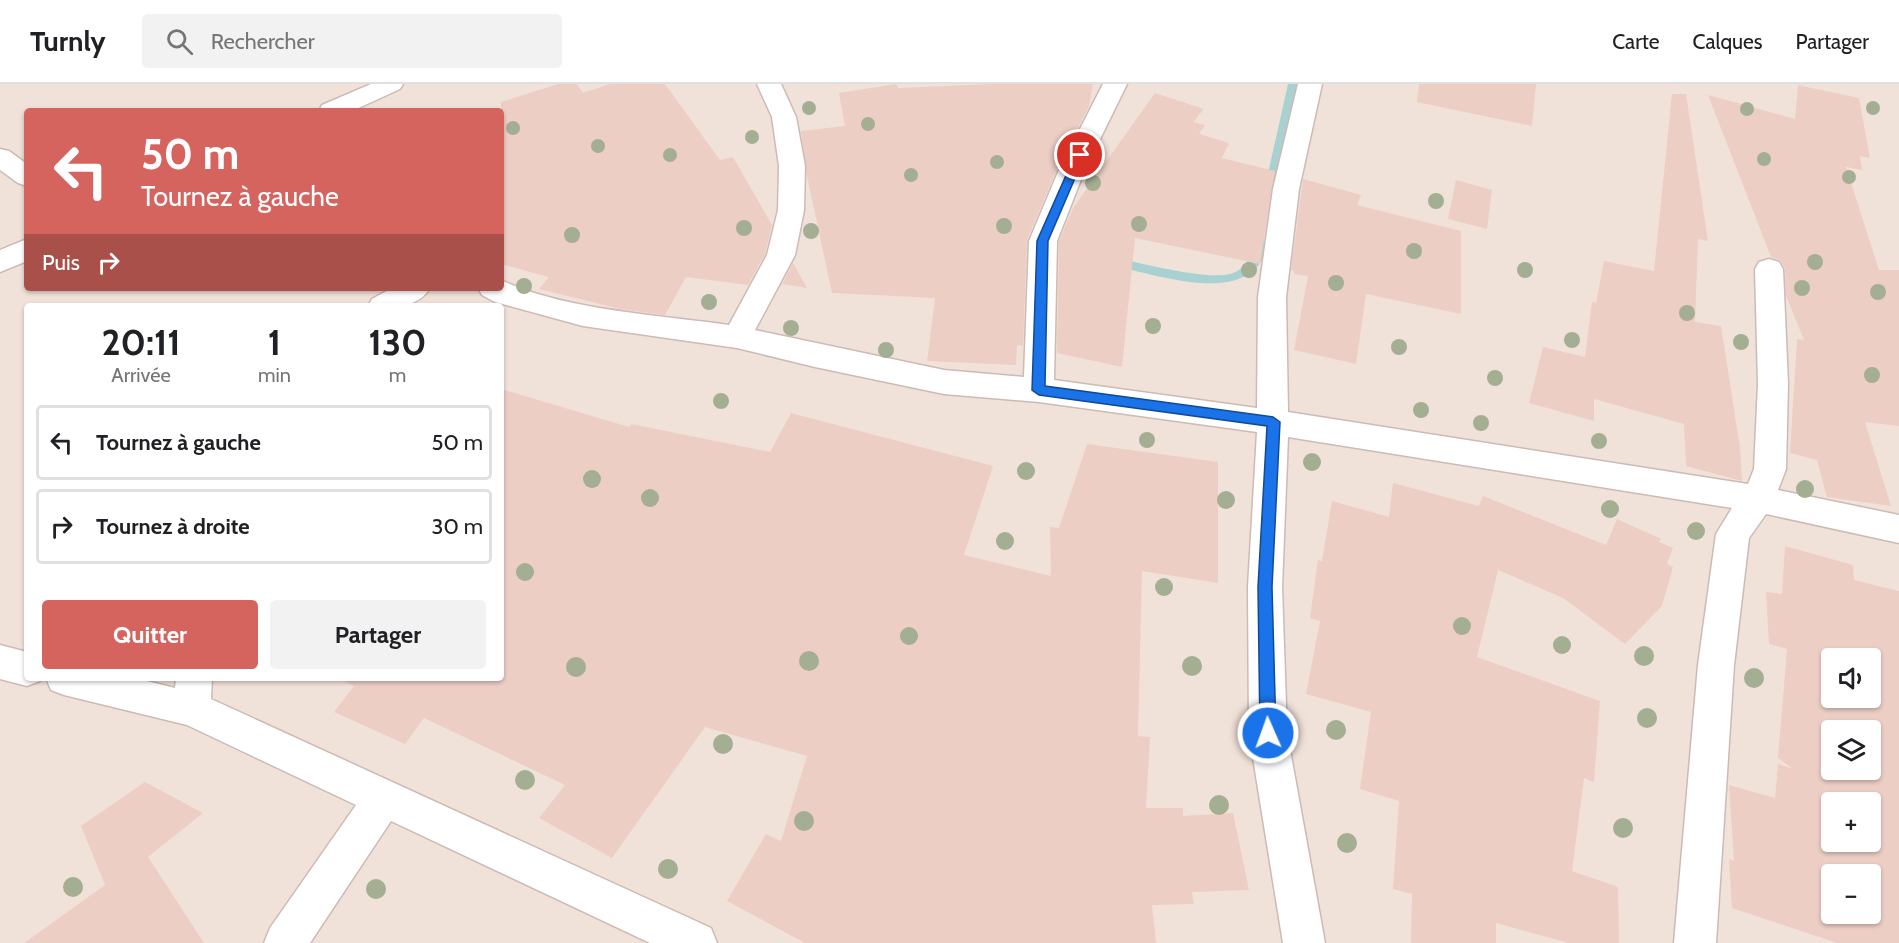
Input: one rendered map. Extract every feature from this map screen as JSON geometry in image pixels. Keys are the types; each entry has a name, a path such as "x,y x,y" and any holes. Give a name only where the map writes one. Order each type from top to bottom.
{"street":[{"path":"338,108 391,84"},
{"path":"737,337 781,255 791,210 792,166 784,117 769,84"},
{"path":"1039,390 1043,241 1071,172 1115,84"},
{"path":"1304,943 1268,733 1265,587 1273,422 1272,297 1286,189 1310,84"},
{"path":"0,157 24,175"},
{"path":"0,262 24,250"},
{"path":"1695,943 1716,665 1733,534 1758,499 1770,469 1773,384 1769,268"},
{"path":"388,303 410,291"},
{"path":"498,291 505,295 583,315 737,337 815,356 944,382 1039,390 1273,422 1758,499 1899,529"},
{"path":"0,662 24,668"},
{"path":"90,681 193,693 384,797 696,943"},
{"path":"285,943 384,797"}],"shaded area":[{"path":"0,84 1899,84 1899,943 0,943"}],"building":[{"path":"558,84 577,84 583,93 610,84 665,84 720,160 733,157 772,225 765,254 748,285 686,277 665,315 620,309 539,289 549,277 504,265 504,108 501,108 501,102"},
{"path":"896,84 898,88 992,84 1093,84 1089,106 1056,171 1027,240 1023,346 1017,345 1016,365 927,361 935,298 832,293 807,176 801,131 845,126 839,93"},
{"path":"1419,84 1536,84 1532,126 1417,102"},
{"path":"1798,85 1859,98 1870,158 1860,156 1862,170 1846,167 1879,270 1899,270 1899,426 1865,422 1891,506 1827,497 1817,460 1790,453 1797,339 1804,340 1786,296 1785,268 1780,260 1771,257 1708,95 1795,119"},
{"path":"1155,93 1204,109 1193,122 1205,125 1199,134 1229,143 1222,158 1275,171 1260,264 1135,238 1122,367 1057,353 1059,241 1073,208"},
{"path":"1672,94 1686,94 1708,241 1698,239 1695,322 1721,326 1740,448 1742,481 1686,466 1684,424 1594,399 1594,421 1529,403 1543,347 1585,357 1592,302 1596,303 1604,261 1654,271"},
{"path":"1303,179 1361,195 1357,205 1461,231 1461,314 1366,294 1356,364 1294,350 1308,276 1294,274 1291,270"},
{"path":"1456,180 1492,190 1487,229 1448,219"},
{"path":"793,263 807,288 783,284 779,290"},
{"path":"504,390 629,427 631,424 770,452 791,413 993,466 964,555 1051,576 1050,527 1059,528 1087,444 1218,462 1218,583 1142,571 1138,736 1150,737 1146,808 1183,808 1183,816 1233,813 1249,890 1192,892 1194,904 1152,905 1156,943 805,943 727,901 766,834 781,841 807,756 705,727 612,858 539,818 565,785 424,718 405,744 334,712 354,686 344,681 504,681"},
{"path":"1393,483 1479,506 1483,496 1606,545 1617,519 1661,539 1659,542 1673,548 1667,564 1673,567 1662,606 1625,644 1563,598 1498,570 1477,657 1600,701 1594,782 1584,778 1572,871 1618,887 1619,943 1569,943 1496,923 1496,943 1411,943 1412,894 1393,889 1399,801 1360,789 1371,712 1306,694 1320,621 1310,618 1318,560 1322,561 1332,501 1389,517"},
{"path":"1785,546 1853,565 1854,580 1899,591 1899,943 1837,943 1732,908 1729,859 1734,861 1729,785 1775,798 1778,764 1793,769 1778,758 1787,649 1769,644 1766,592 1782,594"},
{"path":"145,782 203,813 148,857 204,943 24,943 105,885 81,826"}],"waterway":[{"path":"1270,191 1293,84"},
{"path":"1114,262 1192,277 1233,278 1244,273 1252,265 1259,255 1262,244"}],"route":[{"path":"1080,155 1043,241 1040,280 1039,390 1273,422 1265,587 1268,733"}]}
